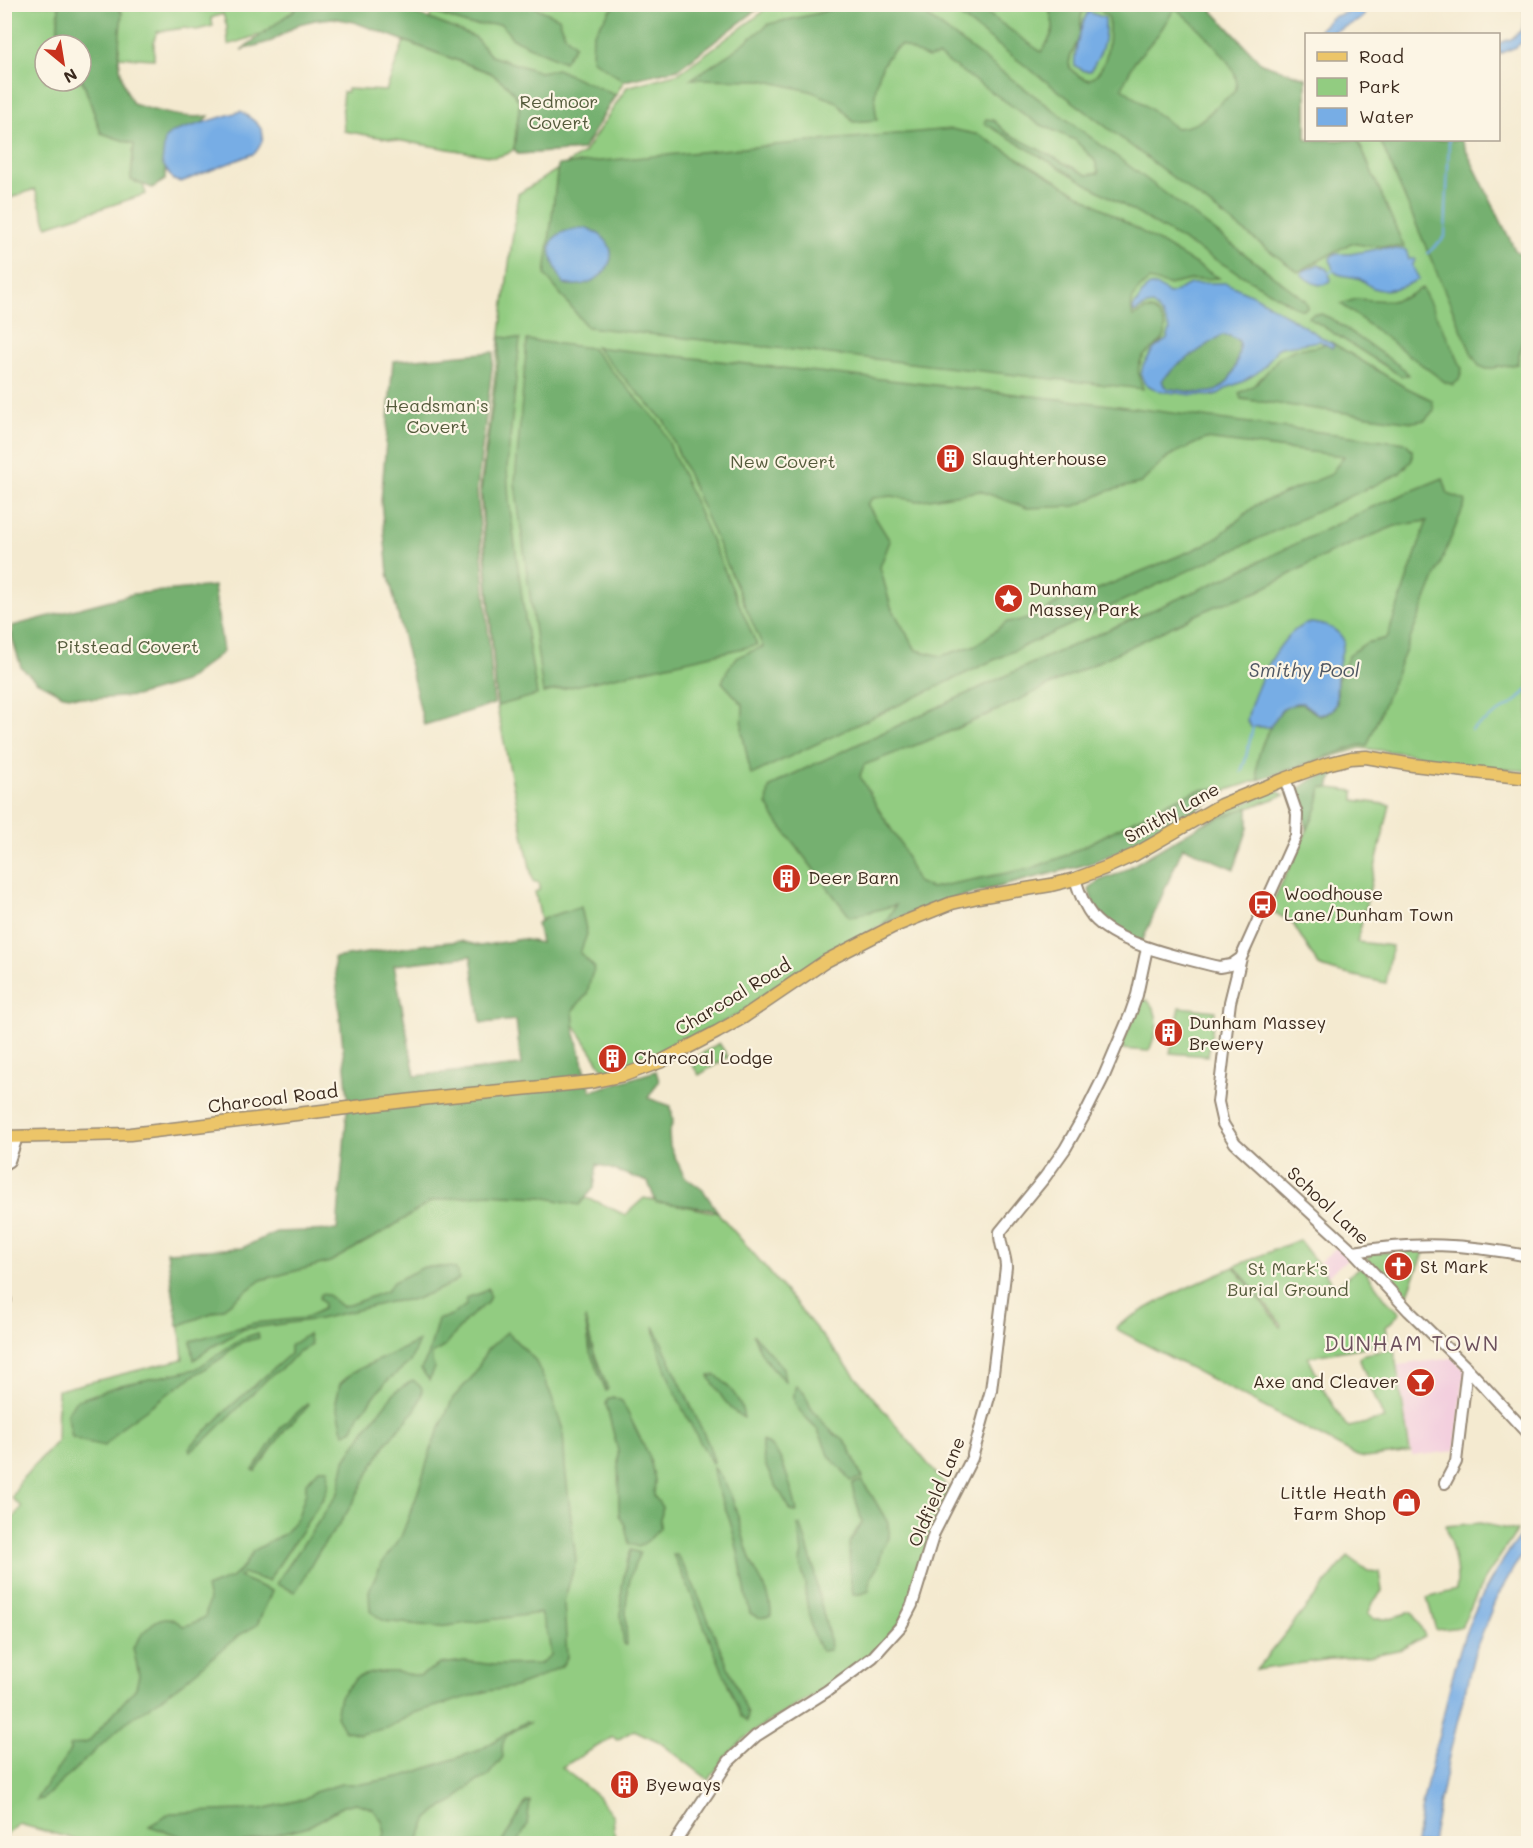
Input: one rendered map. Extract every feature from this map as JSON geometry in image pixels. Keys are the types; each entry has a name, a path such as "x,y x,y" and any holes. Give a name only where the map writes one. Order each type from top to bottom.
{"main road":[{"name":"Smithy Lane","path":"1075,879 1134,855 1221,805 1285,779 1352,758 1366,757 1413,765 1528,778"},
{"name":"Charcoal Road","path":"11,1137 130,1134 430,1098 591,1082 624,1075 662,1060 717,1032 742,1018 826,961 892,927 952,903 1075,879"}],"street":[{"name":"School Lane","path":"1285,779 1297,814 1296,836 1241,958 1234,984 1218,1090 1223,1124 1235,1143 1354,1252 1528,1434"},
{"path":"1075,879 1084,904 1094,918 1109,930 1147,948 1219,967 1228,974 1234,984"},
{"name":"Oldfield Lane","path":"674,1844 729,1761 756,1736 828,1691 873,1657 901,1626 912,1605 934,1533 972,1458 992,1389 1006,1262 1000,1232 1045,1177 1086,1114 1134,1005 1147,948"},
{"path":"1219,967 1231,965 1241,958"},
{"path":"4,1164 9,1161 11,1137"},
{"path":"1354,1252 1393,1246 1437,1244 1486,1248 1528,1256"},
{"path":"1444,1483 1455,1462 1467,1368"}],"shaded area":[{"path":"1342,1242 1354,1254 1328,1275 1319,1263"},
{"path":"1452,1358 1465,1370 1455,1451 1412,1456 1398,1365"}],"green space":[{"path":"618,4 762,5 678,69 624,81 592,59 593,34"},
{"path":"4,5 59,5 58,29 61,33 33,33 33,93 87,93 101,133 134,144 131,180 143,185 146,194 47,226 35,189 5,200"},
{"path":"59,5 115,5 122,13 119,49 121,71 127,93 133,104 180,116 209,116 196,131 166,153 165,180 152,188 131,180 134,144 101,133 87,93 93,93 93,33 61,33 58,29"},
{"path":"115,5 301,5 262,34 228,45 227,27 223,14 211,18 213,26 197,30 184,28 157,32 154,40 154,59 119,57 118,43 122,13"},
{"name":"Redmoor Covert","path":"301,5 394,5 475,37 491,56 540,72 557,69 615,95 583,150 518,154 514,149 520,102 508,86 491,73 354,22 333,18 299,24 272,41 241,50"},
{"path":"413,5 530,5 559,18 565,35 575,45 564,62 513,39 501,24 469,25"},
{"path":"435,5 762,5 678,69 624,81 583,150 518,154 532,85 421,41"},
{"name":"Dunham Massey Park","path":"767,5 1207,5 1261,63 1305,78 1305,141 1461,141 1515,250 1528,261 1528,771 1464,766 1412,754 1360,748 1227,790 1160,833 1092,863 936,903 884,924 841,946 739,1014 662,1054 607,1075 558,1000 535,892 539,890 540,885 538,882 533,882 497,708 480,489 518,194 584,153 627,87 679,73 760,14"},
{"path":"845,5 912,5 1132,168 1305,300 1308,306 1305,309 1299,309 984,123 986,119 993,120 1007,133 1087,175 1099,173 1095,161 1075,140 1037,123 939,56 928,58 901,45 890,54 882,67 876,88 877,120 853,122 837,102 810,91 762,80 691,79 769,24"},
{"path":"945,5 976,5 1041,52 1053,28 1049,5 1207,5 1261,63 1305,78 1305,141 1358,141 1404,247 1351,243 1298,272","holes":["1089,7 1100,10 1109,18 1107,53 1101,69 1088,80 1073,71 1069,62 1079,38 1082,13","1175,8 1192,22 1224,56 1232,68 1236,88 1204,118 1190,126 1176,128 1122,88 1133,64 1159,33"]},
{"path":"404,41 491,73 508,86 520,102 514,149 507,154 495,157 344,131 343,92 347,92 347,89 386,91"},
{"path":"951,129 980,135 1219,278 1191,280 1168,285 1149,280 1137,292 1132,300 1133,317 1145,310 1152,310 1161,318 1165,331 1164,337 1146,354 1139,366 1143,389 587,327 545,275 558,165"},
{"path":"1380,141 1461,141 1515,250 1528,260 1528,319 1517,364 1487,369 1479,366 1473,357"},
{"path":"1422,288 1462,369 1459,380 1453,385 1445,382 1341,304 1356,299 1391,301 1406,297"},
{"path":"1321,314 1330,318 1404,369 1408,375 1401,376 1308,317"},
{"path":"1222,335 1239,341 1236,364 1225,384 1212,392 1202,393 1169,389 1164,386 1162,380 1176,366"},
{"path":"500,337 520,339 507,468 509,501 537,695 497,706 481,490 499,360"},
{"path":"527,340 591,348 661,425 757,645 543,693 515,483"},
{"path":"1331,342 1403,386 1432,400 1434,410 1425,420 1413,422 1241,399 1239,393 1253,386 1280,356 1296,349 1316,347"},
{"name":"New Covert","path":"595,347 1094,403 1406,443 1412,450 1412,460 1399,474 996,659 751,775 742,732 743,705 722,682 733,661 763,647 665,422","holes":["1205,439 1344,456 1330,475 1256,505 1214,540 1091,592 1063,599 1036,618 1007,622 976,645 941,656 916,650 891,607 880,567 890,541 867,504 873,498 892,496 917,501 980,491 1027,508 1076,506 1108,491 1141,483 1169,456"]},
{"name":"Headsman's Covert","path":"494,352 477,489 494,704 424,725 388,573 381,501 393,361"},
{"path":"1443,478 1448,494 1466,501 1367,746 1360,745 1259,780 1257,773 1260,751 1267,733 1282,710 1290,705 1303,704 1318,715 1325,715 1333,710 1337,703 1337,681 1350,654 1366,643 1387,638 1427,521 1395,526 1330,553 1257,592 1213,607 1000,709 942,735 864,765 860,776 902,846 917,882 931,888 1032,868 1067,855 1169,802 1199,790 1217,788 1227,790 1160,833 1092,863 936,903 884,924 896,905 850,917 776,820 767,804 769,788 785,778 1033,663 1225,578 1370,508"},
{"name":"Pitstead Covert","path":"214,586 223,652 184,682 136,696 93,699 63,695 36,681 21,667 12,637 12,626 133,594"},
{"path":"1336,772 1329,788 1322,787 1317,808 1307,830 1299,789 1313,779"},
{"path":"1322,787 1354,791 1354,800 1390,805 1357,942 1392,946 1386,983 1319,966 1292,922 1269,910 1313,818"},
{"path":"1277,791 1284,795 1201,825 1223,812"},
{"path":"1248,807 1248,828 1234,869 1183,847 1142,942 1110,922 1097,908 1089,890 1098,881 1118,874 1201,825"},
{"path":"581,907 587,934 580,953 595,968 587,994 573,1010 575,1034 591,1091 656,1071 659,1081 648,1098 671,1106 673,1121 669,1133 670,1146 684,1176 703,1190 718,1212 711,1209 656,1202 648,1182 597,1164 594,1188 579,1205 542,1197 487,1194 432,1201 330,1262 261,1280 222,1309 178,1326 167,1252 242,1248 276,1232 337,1230 348,1098 334,958 461,941 480,946 522,939 541,943 537,923 547,917","holes":["471,956 481,1023 516,1020 521,1065 415,1076 394,965"]},
{"path":"1147,1000 1157,1018 1156,1031 1149,1051 1121,1049 1135,1012 1141,1001"},
{"path":"1180,1007 1215,1011 1208,1056 1170,1053"},
{"path":"719,1043 728,1057 699,1075 690,1061"},
{"path":"432,1183 548,1186 598,1202 625,1215 644,1198 718,1213 951,1492 910,1603 900,1623 883,1643 823,1690 763,1725 744,1739 725,1757 709,1780 658,1741 634,1730 617,1740 613,1737 562,1767 598,1797 613,1816 615,1843 92,1844 19,1824 5,1836 5,1518 10,1522 22,1507 12,1498 21,1480 57,1441 58,1390 183,1359 177,1302 322,1250"},
{"name":"St Mark's Burial Ground","path":"1299,1240 1335,1286 1362,1266 1387,1301 1400,1313 1386,1327 1389,1343 1308,1357 1326,1394 1349,1427 1384,1419 1359,1358 1365,1354 1394,1349 1410,1452 1365,1458 1357,1456 1116,1329 1117,1326 1159,1301 1234,1267 1281,1327 1282,1325 1235,1266"},
{"path":"1425,1250 1405,1301 1367,1258 1373,1253"},
{"path":"424,1267 456,1269 459,1279 416,1299 390,1302 319,1319 244,1329 194,1360 191,1341 254,1323 305,1318 323,1309 324,1304 319,1298 321,1294 328,1295 341,1306 349,1305 387,1291 393,1282"},
{"path":"488,1288 490,1296 487,1303 466,1320 445,1346 432,1354 435,1368 429,1380 421,1369 428,1356 438,1319 457,1312 466,1305 466,1298"},
{"path":"585,1318 593,1350 608,1389 606,1391 590,1352"},
{"path":"654,1326 708,1443 714,1461 712,1463 669,1379 662,1361"},
{"path":"507,1332 535,1360 550,1392 563,1430 576,1561 564,1601 567,1658 562,1666 515,1687 488,1691 414,1713 387,1728 360,1734 344,1730 336,1716 340,1696 357,1677 376,1672 396,1672 420,1676 440,1664 465,1661 494,1665 539,1664 551,1655 548,1635 540,1613 439,1627 384,1621 370,1611 369,1591 382,1563 401,1537 433,1443 453,1398 474,1375 487,1350"},
{"path":"258,1333 259,1338 242,1342 123,1426 105,1446 72,1437 67,1414 75,1401 121,1385 196,1369 240,1339"},
{"path":"308,1334 311,1345 298,1352 287,1364 267,1379 208,1438 190,1451 189,1448 231,1406 290,1354 290,1346"},
{"path":"753,1334 783,1368 785,1381 766,1360"},
{"path":"419,1341 410,1362 386,1382 359,1415 353,1429 344,1434 336,1402 340,1384 353,1372"},
{"path":"716,1375 734,1394 744,1418 728,1405 709,1376"},
{"path":"413,1380 422,1388 418,1404 382,1450 344,1518 320,1550 295,1592 276,1584 338,1493 345,1460 367,1427 394,1393"},
{"path":"796,1385 804,1392 811,1408 821,1420 849,1447 862,1478 850,1481 831,1459 817,1429 795,1403"},
{"path":"613,1397 622,1401 649,1456 655,1480 654,1496 662,1507 660,1528 639,1547 629,1544 625,1525 619,1515 618,1451 606,1404 608,1399"},
{"path":"307,1404 309,1405 286,1428 256,1471 253,1470 282,1426"},
{"path":"762,1441 772,1447 780,1458 797,1512 791,1511 771,1478 764,1460"},
{"path":"713,1467 732,1498 750,1558 769,1598 771,1615 760,1617 750,1613 734,1536"},
{"path":"319,1469 329,1469 328,1485 324,1497 268,1581 243,1573 239,1577 272,1591 257,1625 238,1636 175,1689 125,1723 43,1799 36,1800 66,1757 70,1750 69,1746 88,1742 136,1688 139,1675 133,1648 146,1630 160,1619 172,1619 183,1626 205,1617 209,1600 206,1588 231,1578 243,1567 253,1551 284,1534 298,1517 306,1492 306,1483"},
{"path":"862,1481 888,1523 889,1538 870,1579 869,1591 853,1594 849,1543 862,1522 852,1486 853,1483"},
{"path":"1480,1523 1517,1531 1483,1582 1461,1627 1436,1630 1427,1598 1456,1590 1457,1582 1446,1526"},
{"path":"798,1525 801,1525 814,1569 830,1650 821,1651 812,1630 800,1562 802,1553"},
{"path":"631,1550 640,1553 628,1587 627,1645 624,1645 621,1597"},
{"path":"673,1555 677,1555 694,1586 748,1714 747,1721 741,1716"},
{"path":"1348,1556 1368,1571 1379,1572 1382,1591 1368,1614 1373,1619 1386,1619 1413,1612 1425,1636 1402,1649 1369,1656 1330,1659 1256,1670"},
{"path":"525,1722 529,1723 512,1732 505,1739 502,1749 503,1757 487,1777 474,1783 454,1802 438,1810 428,1819 417,1843 379,1843 385,1833 382,1821 373,1809 356,1803 343,1806 309,1826 242,1843 202,1843 149,1826 171,1813 262,1809 304,1799 315,1792 341,1784 362,1784 404,1776 480,1750"},
{"path":"530,1801 527,1825 518,1843 502,1843 526,1802"}],"water":[{"path":"1354,5 1366,5 1364,16 1360,20 1330,33 1316,33 1331,18 1352,10"},
{"path":"1524,5 1528,5 1528,37 1516,47 1500,54 1500,43 1511,39 1522,30 1525,16"},
{"path":"1088,12 1105,18 1105,33 1098,58 1090,71 1085,71 1075,66 1075,55"},
{"path":"241,111 258,124 263,134 263,139 255,153 181,182 173,180 162,163 165,138 173,132"},
{"path":"587,228 601,236 609,246 611,256 608,266 591,282 578,285 564,284 553,261 551,244 562,233"},
{"path":"1383,248 1406,250 1409,259 1415,259 1412,265 1419,279 1397,288 1379,290 1359,279 1335,273 1331,265 1330,258 1334,254 1350,254"},
{"path":"1319,264 1327,269 1331,279 1328,283 1320,285 1301,274"},
{"path":"1226,283 1257,297 1334,345 1332,348 1320,341 1281,347 1257,373 1218,394 1210,396 1158,391 1144,383 1141,375 1143,365 1153,350 1167,339 1170,330 1161,313 1152,305 1134,313 1133,308 1144,291 1151,286 1161,288 1169,294 1190,284","holes":["1222,335 1239,341 1238,356 1230,378 1219,389 1207,393 1196,393 1169,389 1164,386 1162,380 1176,366"]},
{"name":"Smithy Pool","path":"1311,623 1330,628 1344,641 1337,673 1336,703 1332,710 1325,714 1318,714 1303,703 1296,703 1281,710 1270,727 1251,727 1247,721 1250,709 1269,663 1289,636 1300,627"},
{"path":"1528,1526 1528,1548 1514,1567 1495,1601 1475,1651 1450,1752 1432,1843 1416,1843 1430,1770 1464,1637 1492,1579"}],"waterway":[{"path":"1428,253 1445,237 1449,141"},
{"path":"1329,273 1334,270"},
{"path":"1471,730 1518,700 1528,689"},
{"path":"1241,772 1253,727"}],"place":[{"name":"Slaughterhouse","path":"951,459"},
{"name":"Dunham Massey Park","path":"1008,599"},
{"name":"Deer Barn","path":"787,878"},
{"name":"Woodhouse Lane/Dunham Town","path":"1263,904"},
{"name":"Dunham Massey Brewery","path":"1168,1033"},
{"name":"Charcoal Lodge","path":"613,1058"},
{"name":"St Mark","path":"1399,1267"},
{"name":"Axe and Cleaver","path":"1420,1382"},
{"name":"Little Heath Farm Shop","path":"1407,1503"},
{"name":"Byeways","path":"625,1785"}],"district":[{"name":"DUNHAM TOWN","path":"1412,1344"}]}
